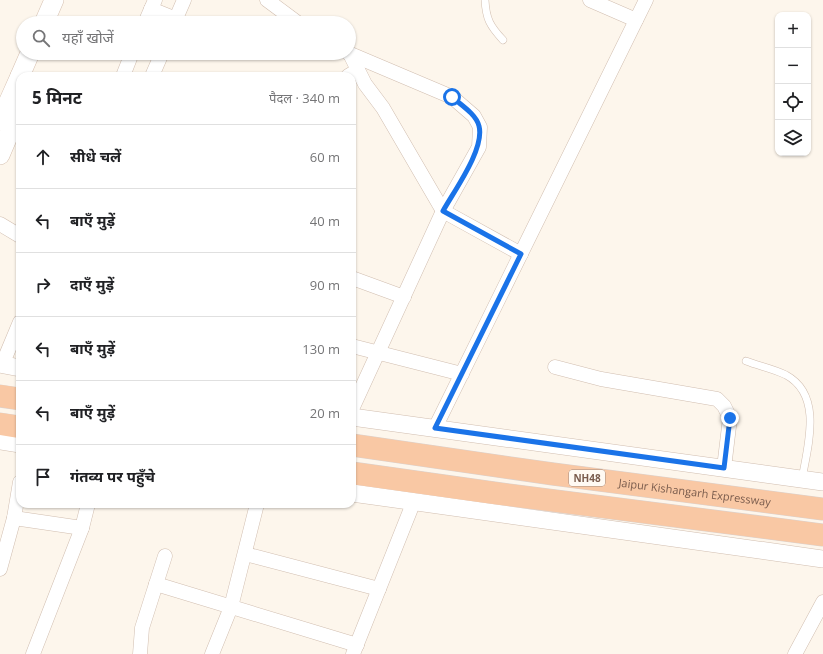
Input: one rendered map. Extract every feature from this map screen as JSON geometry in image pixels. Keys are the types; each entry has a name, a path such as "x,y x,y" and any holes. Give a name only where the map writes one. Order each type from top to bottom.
{"highway":[{"path":"0,396 16,398"},
{"path":"0,424 16,426"},
{"name":"Jaipur Kishangarh Expressway","path":"356,446 554,474 823,509"},
{"name":"NH48","path":"356,474 494,493 823,535"}],"main road":[{"path":"47,16 54,0"},
{"path":"60,16 67,0"},
{"path":"22,72 27,60"},
{"path":"36,72 41,60"},
{"path":"0,121 16,85"},
{"path":"0,155 16,117"}],"street":[{"path":"177,16 184,0"},
{"path":"267,0 289,16"},
{"path":"590,0 636,20"},
{"path":"435,428 646,0"},
{"path":"148,16 153,4 169,16"},
{"path":"356,56 452,97 474,116 480,126 478,147 443,211 356,401"},
{"path":"125,72 129,60"},
{"path":"154,72 159,60"},
{"path":"350,60 353,72"},
{"path":"356,76 365,84 383,108 443,211 521,254"},
{"path":"0,224 16,234"},
{"path":"356,279 404,297"},
{"path":"16,331 1,364 16,367"},
{"path":"356,347 462,374"},
{"path":"555,367 608,380 717,399 724,406 730,418 724,468"},
{"path":"356,418 823,482"},
{"path":"0,441 16,443"},
{"path":"356,494 823,559"},
{"path":"156,584 231,607 355,649 414,502"},
{"path":"0,569 16,506"},
{"path":"33,654 82,528 87,508"},
{"path":"212,654 231,607 256,508"},
{"path":"14,518 82,528"},
{"path":"245,554 379,589"},
{"path":"140,654 142,628 165,556"},
{"path":"795,654 823,602"}],"lane":[{"path":"485,0 486,15 491,27 503,40"},
{"path":"746,361 786,375 799,384 809,399 812,417 802,479"}],"route":[{"path":"452,97 474,116 480,126 478,147 443,211 521,254 435,428 724,468 730,418"}]}
